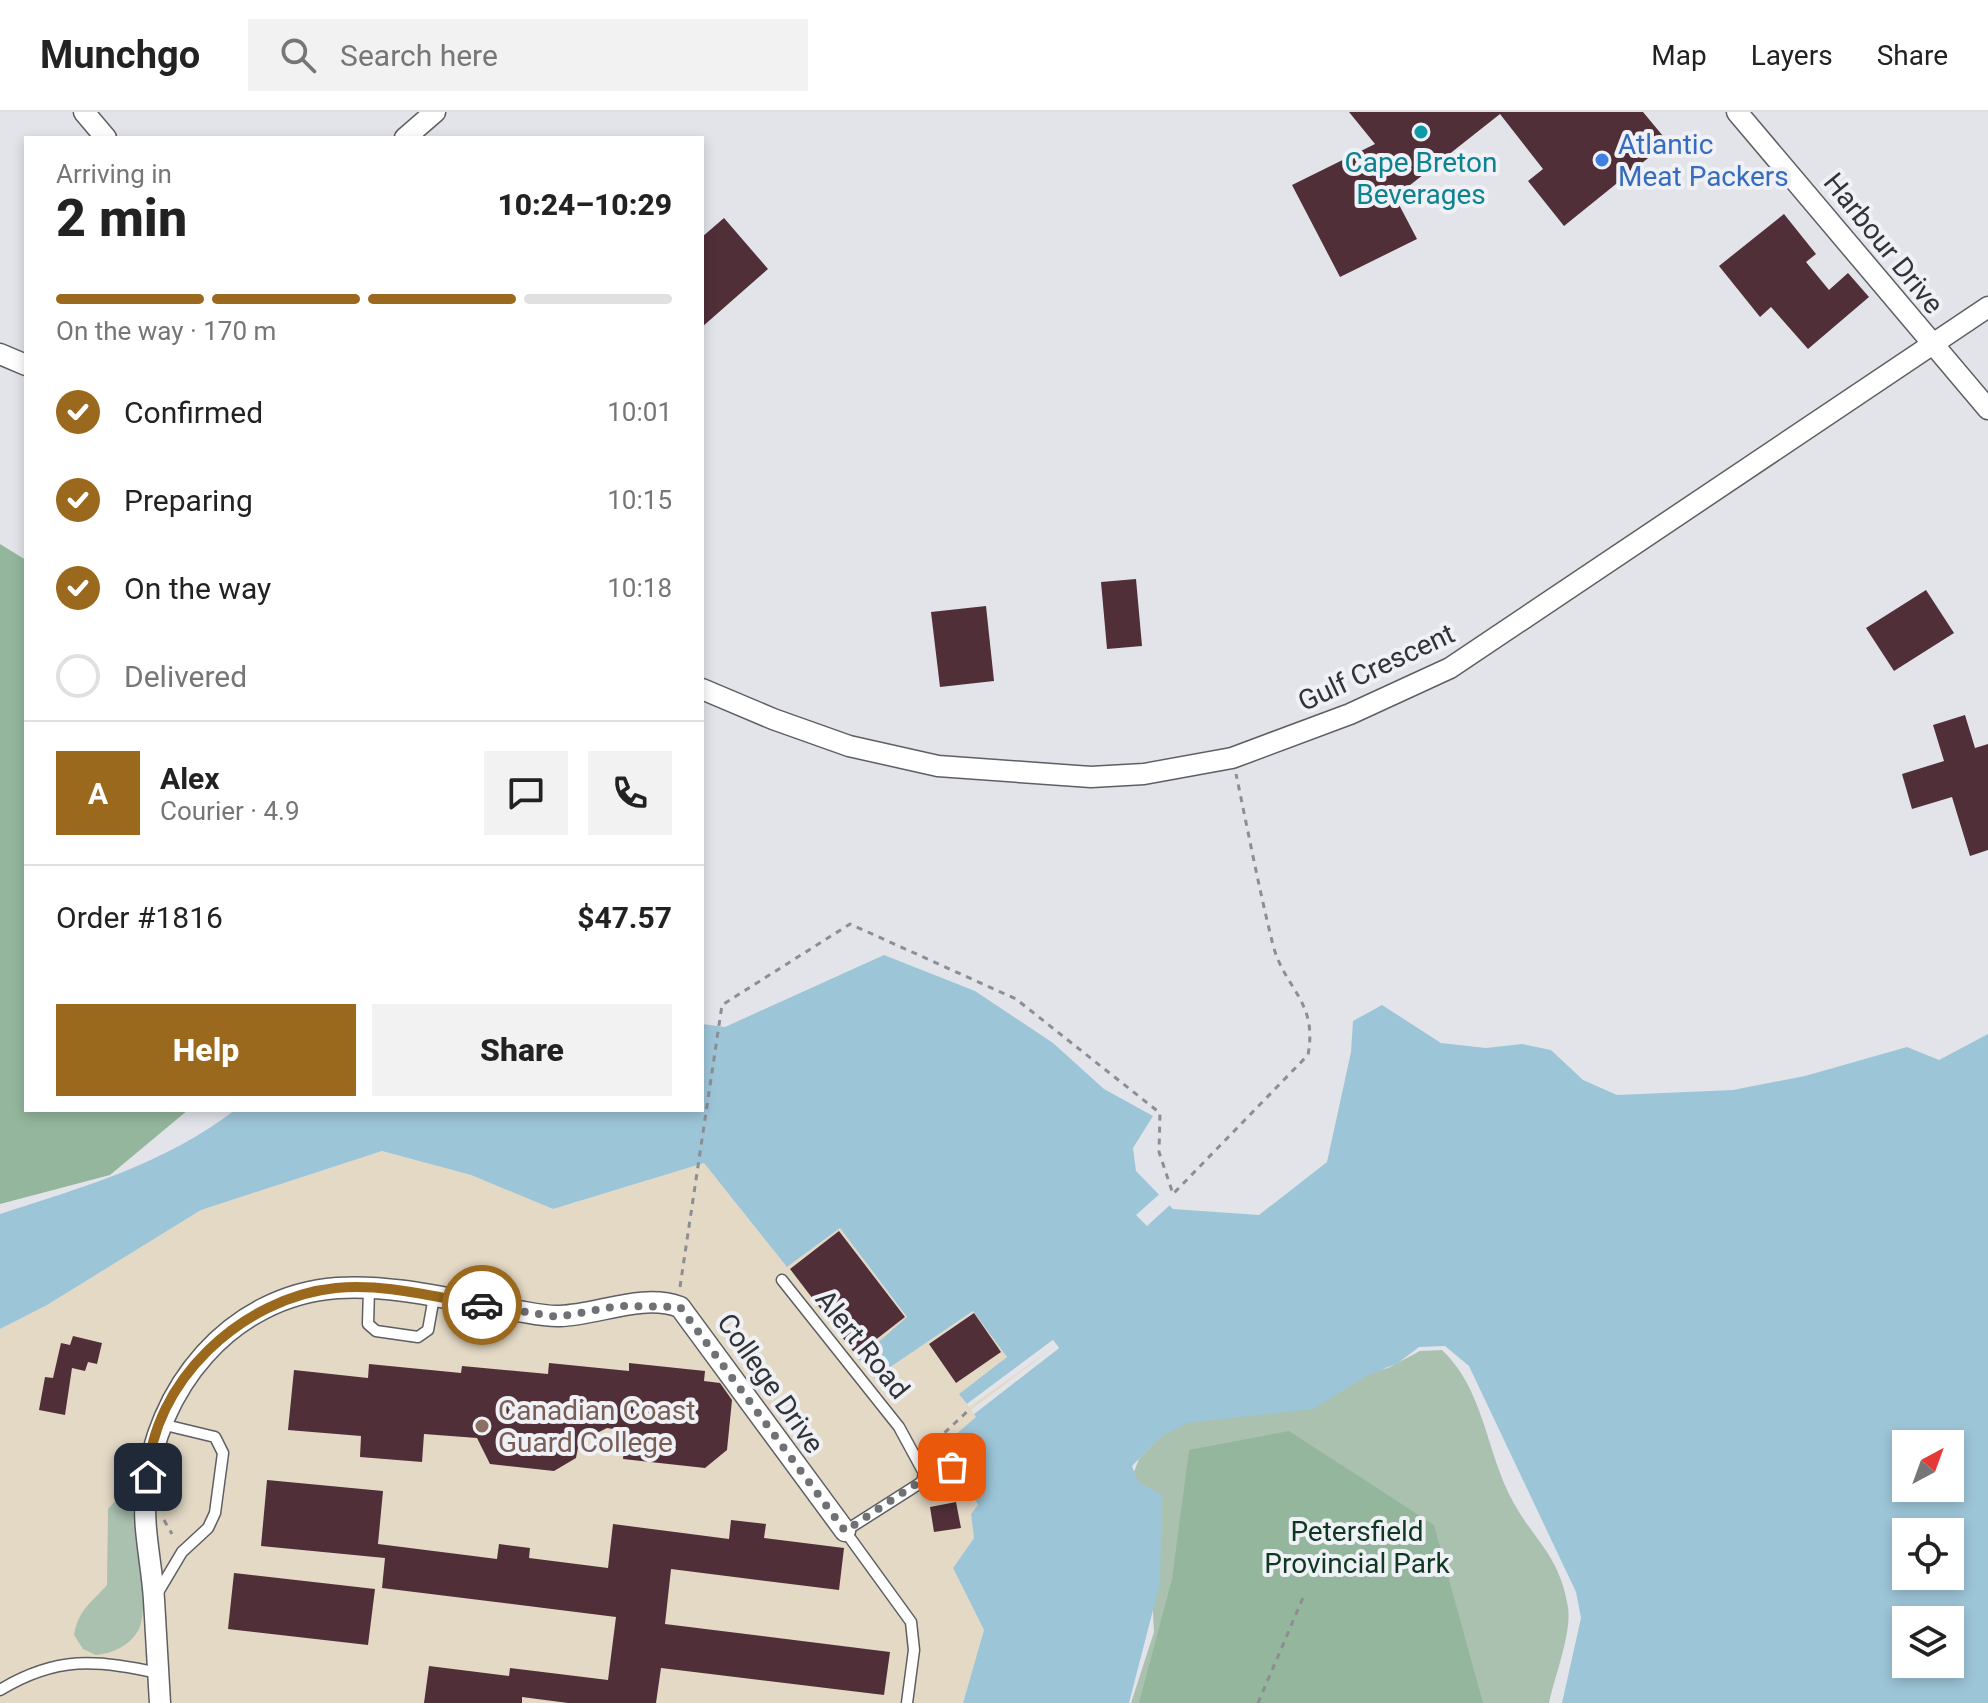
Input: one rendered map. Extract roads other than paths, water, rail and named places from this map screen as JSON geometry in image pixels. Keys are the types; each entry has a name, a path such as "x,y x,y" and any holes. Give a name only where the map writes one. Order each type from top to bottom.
{"street":[{"path":"84,112 104,136"},
{"path":"407,136 435,112"},
{"name":"Harbour Drive","path":"1737,112 1800,182 1930,344 1988,409"},
{"name":"Gulf Crescent","path":"704,690 849,746 938,766 1091,777 1144,774 1232,758 1350,714 1450,668 1988,307"},
{"path":"0,354 24,364"},
{"name":"College Drive","path":"160,1703 145,1507 149,1459 161,1424 192,1367 219,1339 242,1322 298,1295 338,1288 369,1288 558,1317 618,1306 680,1307 845,1531"}],"lane":[{"name":"Alert Road","path":"782,1280 899,1427 918,1457 925,1478"},
{"path":"369,1288 368,1324 376,1331 418,1337 428,1330 434,1297"},
{"path":"154,1599 182,1552 208,1528 215,1513 223,1453 215,1437 161,1424"},
{"path":"907,1703 914,1650 911,1622 845,1531 925,1478 978,1457"},
{"path":"0,1690 46,1668 75,1661 158,1673"}],"water":[{"path":"884,955 975,991 1053,1043 1104,1089 1153,1116 1133,1148 1136,1171 1173,1209 1259,1215 1327,1162 1351,1052 1353,1021 1382,1005 1441,1043 1486,1048 1522,1044 1551,1050 1583,1080 1617,1095 1733,1090 1805,1076 1907,1047 1939,1060 1988,1034 1988,1703 1562,1703 1581,1618 1576,1592 1469,1366 1445,1346 1419,1347 1398,1363 1366,1376 1313,1409 1187,1423 1161,1437 1132,1466 1138,1482 1162,1495 1160,1583 1129,1703 963,1703 984,1630 953,1568 974,1538 971,1514 978,1505 965,1480 980,1466 975,1452 965,1452 954,1436 976,1417 974,1414 1059,1348 1053,1340 967,1404 959,1394 1007,1357 973,1311 874,1378 859,1359 907,1317 840,1228 787,1267 704,1163 553,1209 471,1175 382,1151 201,1210 47,1305 0,1329 0,1214 152,1160 232,1112 704,1112 704,1024 725,1027"}],"place":[{"name":"Cape Breton Beverages","path":"1421,132"},
{"name":"Atlantic Meat Packers","path":"1602,160"},
{"name":"Canadian Coast Guard College","path":"482,1426"}],"park label":[{"name":"Petersfield Provincial Park","path":"1357,1547"}]}
